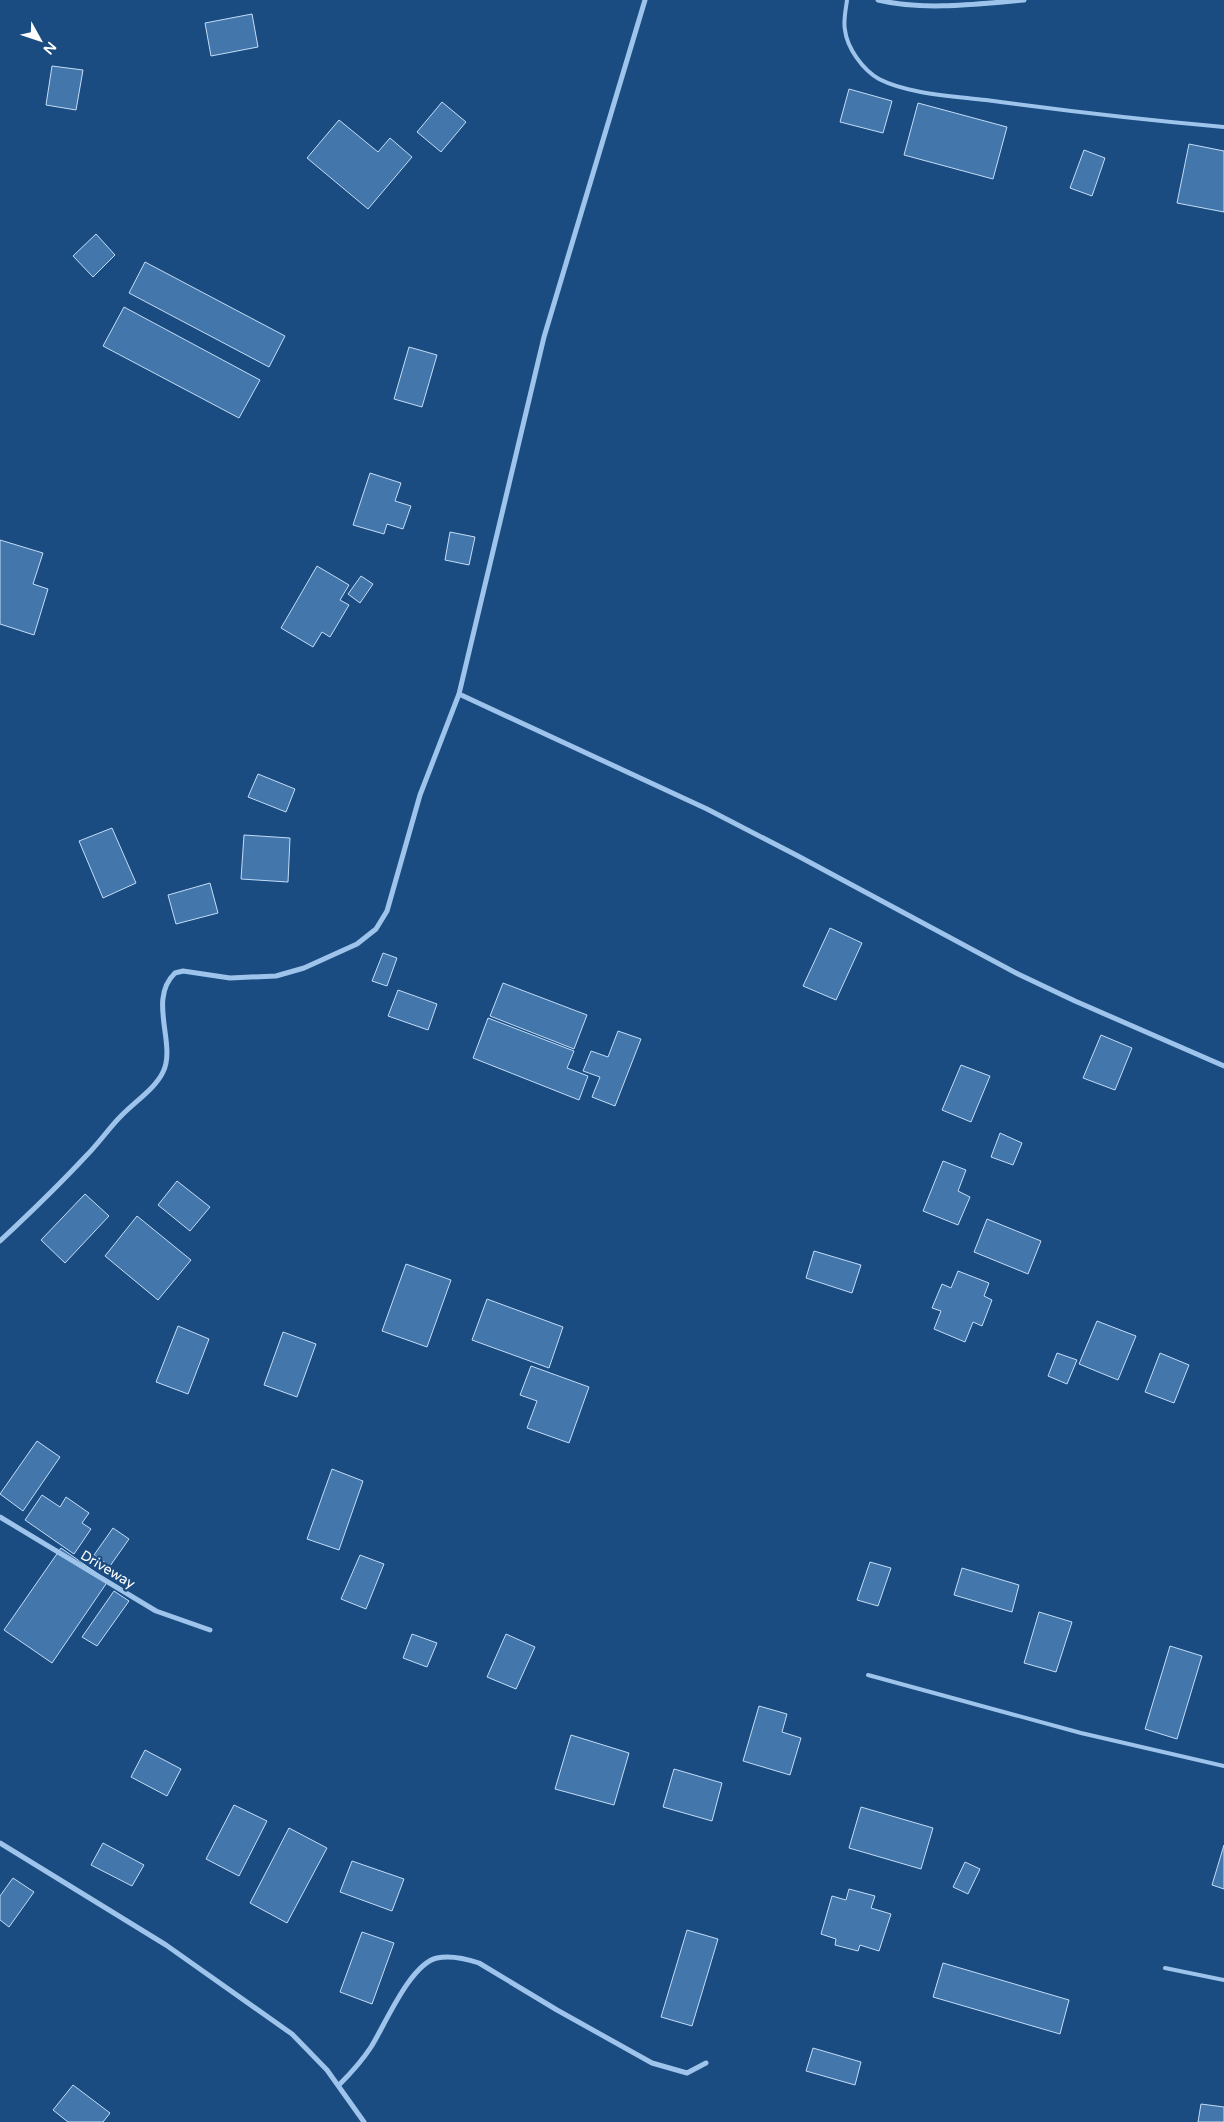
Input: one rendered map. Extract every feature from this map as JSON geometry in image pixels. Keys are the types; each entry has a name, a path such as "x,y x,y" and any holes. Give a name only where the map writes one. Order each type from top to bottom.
{"street":[{"path":"0,1241 48,1196 120,1117 160,1078 165,1067 166,1056 162,1008 166,986 175,973 183,971 230,978 276,976 304,968 330,958 357,944 376,929 387,910 420,795 459,694 544,337 645,0"},
{"path":"878,0 901,5 985,4 1024,0"},
{"path":"459,694 716,814 1018,974 1074,1001 1224,1066"},
{"name":"Driveway","path":"0,1517 156,1611 210,1630"},
{"path":"0,1843 166,1945 292,2034 327,2070 364,2122"},
{"path":"339,2085 360,2062 372,2045 398,1997 417,1971 436,1958 467,1959 479,1963 557,2010 652,2063 687,2073 706,2062"}],"lane":[{"path":"846,0 844,30 851,48 861,65 878,78 903,87 935,94 1110,117 1224,127"},
{"path":"868,1675 1081,1733 1224,1766"},
{"path":"1165,1968 1224,1980"}],"building":[{"path":"252,14 258,47 211,56 205,23"},
{"path":"52,66 83,70 76,110 46,105"},
{"path":"849,89 892,101 883,133 840,122"},
{"path":"442,102 466,122 441,152 417,132"},
{"path":"918,103 1007,127 993,179 904,155"},
{"path":"339,120 378,152 390,138 412,157 368,209 307,158"},
{"path":"1189,144 1224,151 1224,212 1177,203"},
{"path":"1084,150 1105,158 1092,196 1070,188"},
{"path":"96,234 115,255 93,277 73,256"},
{"path":"145,262 285,336 269,367 129,293"},
{"path":"124,307 260,380 239,418 103,346"},
{"path":"409,347 437,355 422,407 394,399"},
{"path":"370,473 401,483 395,501 411,506 403,529 387,524 384,534 353,525"},
{"path":"450,532 475,537 469,565 445,560"},
{"path":"0,540 43,553 33,584 48,589 34,635 0,624"},
{"path":"317,566 349,585 340,600 349,605 330,637 322,632 313,647 281,628"},
{"path":"361,576 373,584 360,603 348,594"},
{"path":"258,774 295,789 286,812 248,797"},
{"path":"112,828 136,883 103,898 79,841"},
{"path":"244,835 290,838 288,882 241,879"},
{"path":"210,883 218,913 176,924 168,895"},
{"path":"830,928 862,943 836,1000 803,986"},
{"path":"383,953 397,958 387,986 372,981"},
{"path":"503,983 587,1015 574,1049 490,1016"},
{"path":"398,990 437,1004 428,1030 388,1016"},
{"path":"488,1018 574,1051 567,1068 588,1076 579,1100 473,1058"},
{"path":"618,1031 641,1039 615,1106 592,1097 600,1077 583,1071 591,1051 608,1057"},
{"path":"1101,1035 1132,1048 1115,1090 1083,1078"},
{"path":"961,1065 990,1076 971,1122 942,1110"},
{"path":"1000,1133 1022,1143 1013,1165 991,1157"},
{"path":"943,1161 966,1170 958,1191 970,1197 958,1225 923,1211"},
{"path":"177,1181 210,1207 190,1231 158,1205"},
{"path":"85,1194 109,1216 65,1263 41,1240"},
{"path":"137,1216 191,1260 158,1300 105,1256"},
{"path":"987,1219 1041,1241 1028,1274 974,1252"},
{"path":"814,1251 861,1265 852,1293 806,1278"},
{"path":"406,1264 451,1280 427,1347 382,1331"},
{"path":"958,1271 989,1283 984,1296 992,1300 982,1326 973,1322 965,1342 934,1329 941,1311 932,1308 942,1284 951,1288"},
{"path":"487,1299 563,1327 549,1368 472,1340"},
{"path":"1097,1321 1136,1336 1118,1380 1079,1364"},
{"path":"178,1326 209,1339 188,1394 156,1382"},
{"path":"283,1332 316,1344 297,1397 264,1385"},
{"path":"1057,1353 1077,1360 1067,1384 1048,1376"},
{"path":"1160,1353 1189,1365 1174,1403 1145,1392"},
{"path":"531,1366 589,1387 569,1443 527,1428 537,1401 520,1395"},
{"path":"37,1441 60,1457 23,1511 0,1494"},
{"path":"332,1469 363,1481 339,1550 307,1539"},
{"path":"42,1495 60,1507 66,1497 89,1513 82,1523 91,1529 74,1554 25,1520"},
{"path":"113,1528 129,1539 110,1566 94,1555"},
{"path":"61,1548 108,1581 52,1663 4,1630"},
{"path":"360,1555 384,1564 366,1609 341,1599"},
{"path":"870,1562 891,1568 878,1606 857,1600"},
{"path":"962,1568 1019,1585 1012,1612 954,1595"},
{"path":"114,1591 129,1601 97,1646 82,1637"},
{"path":"1039,1612 1072,1622 1056,1672 1024,1663"},
{"path":"412,1634 437,1643 427,1667 403,1658"},
{"path":"506,1634 535,1647 516,1689 487,1677"},
{"path":"1170,1646 1202,1656 1177,1739 1145,1729"},
{"path":"759,1706 787,1714 782,1732 801,1738 790,1775 743,1761"},
{"path":"571,1735 629,1753 614,1805 555,1789"},
{"path":"145,1750 181,1769 167,1796 131,1777"},
{"path":"674,1769 722,1783 712,1821 663,1807"},
{"path":"234,1805 267,1821 239,1876 206,1859"},
{"path":"861,1807 933,1828 921,1869 849,1848"},
{"path":"289,1828 327,1848 287,1923 250,1903"},
{"path":"103,1843 144,1865 132,1886 91,1865"},
{"path":"1224,1845 1224,1889 1212,1885"},
{"path":"352,1861 404,1879 392,1911 340,1892"},
{"path":"965,1862 980,1869 968,1894 953,1887"},
{"path":"13,1878 34,1892 9,1927 0,1920 0,1896"},
{"path":"849,1889 875,1896 871,1908 891,1914 879,1951 860,1945 858,1951 835,1945 836,1939 821,1934 832,1896 846,1900"},
{"path":"687,1930 718,1939 692,2026 661,2017"},
{"path":"362,1932 394,1943 372,2004 340,1992"},
{"path":"943,1963 1069,2000 1060,2034 933,1997"},
{"path":"813,2048 861,2062 855,2085 806,2071"},
{"path":"73,2085 110,2113 103,2122 68,2122 53,2110"},
{"path":"1201,2104 1224,2107 1224,2122 1198,2122"}]}
